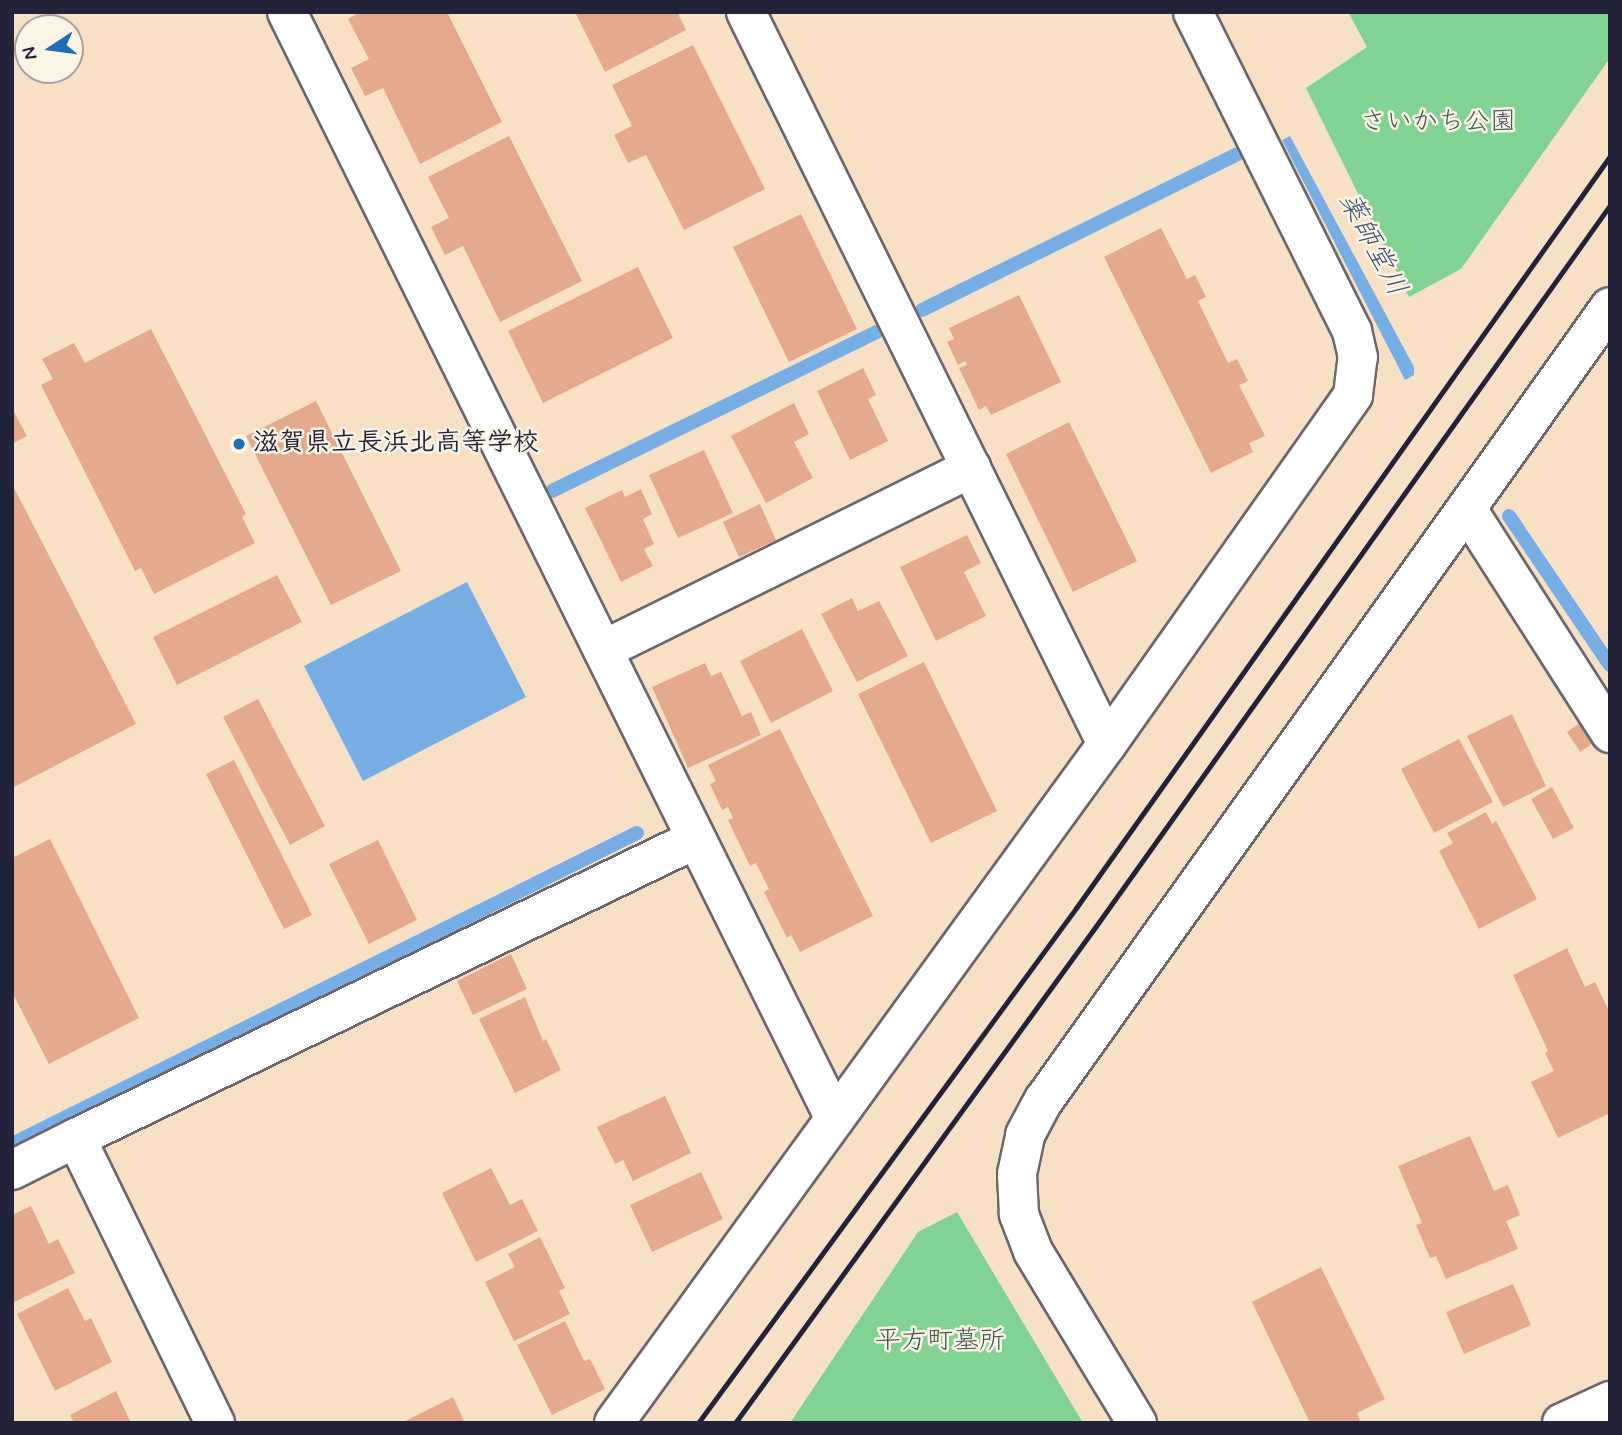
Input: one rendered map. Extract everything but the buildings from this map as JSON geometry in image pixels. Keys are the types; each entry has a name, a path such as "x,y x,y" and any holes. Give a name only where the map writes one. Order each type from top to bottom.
{"street":[{"path":"287,12 835,1119"},
{"path":"746,12 1107,744"},
{"path":"614,1423 1107,744 1353,395 1357,382 1358,357 1352,331 1193,12"},
{"path":"1137,1423 1033,1251 1018,1200 1017,1174 1025,1135 1044,1100 1610,307"},
{"path":"603,650 971,468"},
{"path":"1468,509 1610,733"},
{"path":"12,1170 696,839"},
{"path":"76,1138 215,1423"},
{"path":"1562,1423 1610,1401"}],"green space":[{"name":"さいかち公園","path":"1348,12 1610,12 1610,58 1461,269 1409,297 1306,88 1367,47"},
{"name":"平方町墓所","path":"957,1212 1083,1423 790,1423 918,1232"}],"water":[{"path":"1290,136 1414,367 1414,375 1405,380 1282,140"},
{"path":"467,582 526,697 363,781 304,666"}],"waterway":[{"path":"922,310 1237,154"},
{"path":"552,491 877,332"},
{"name":"薬師堂川","path":"1509,516 1610,665"},
{"path":"12,1144 637,833"}],"railway":[{"path":"698,1423 1076,908 1610,156"},
{"path":"735,1423 1096,926 1610,205"}],"place":[{"name":"滋賀県立長浜北高等学校","path":"239,444"}]}
